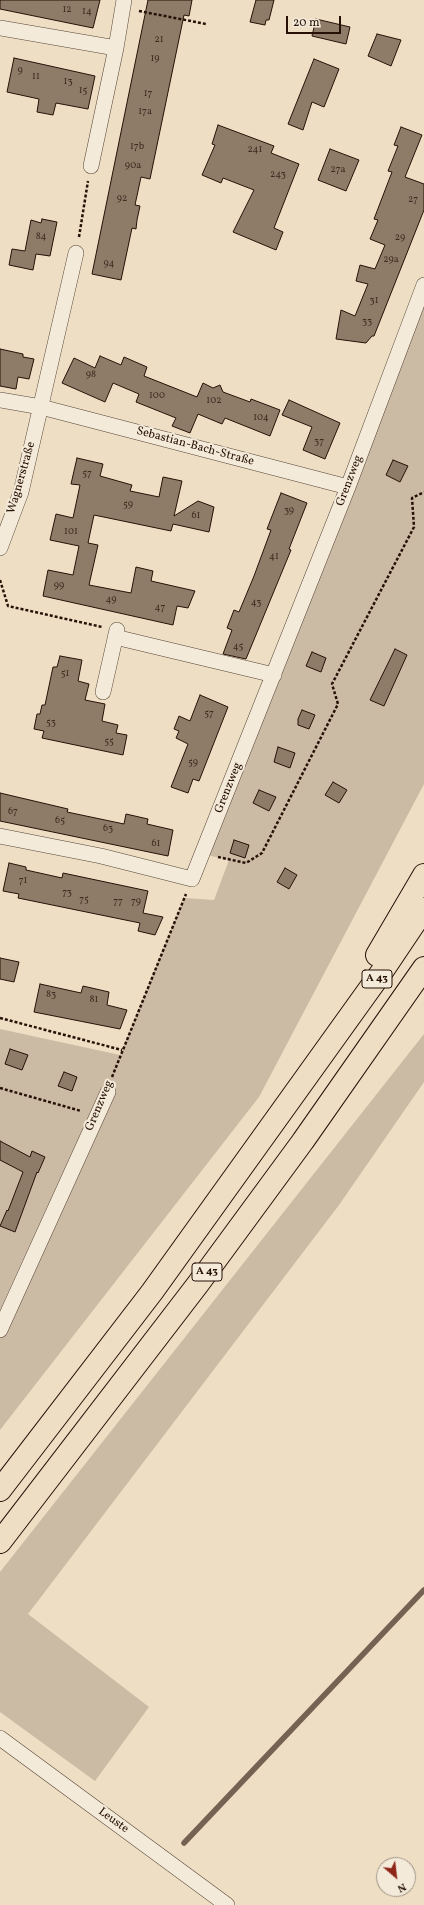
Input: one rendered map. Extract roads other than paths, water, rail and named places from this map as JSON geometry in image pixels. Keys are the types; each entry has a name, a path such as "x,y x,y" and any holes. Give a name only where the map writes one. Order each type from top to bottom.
{"highway":[{"path":"327,1047 424,875"},
{"name":"A 43","path":"0,1490 152,1292 381,973 424,909"},
{"name":"A 43","path":"0,1542 202,1278 303,1141 424,968"}],"street":[{"path":"91,166 124,4"},
{"path":"0,28 116,48"},
{"path":"41,407 76,253"},
{"name":"Grenzweg","path":"0,836 100,856 192,879 348,487 424,285"},
{"name":"Sebastian-Bach-Straße","path":"0,400 41,407 348,487"},
{"name":"Wagnerstraße","path":"0,548 21,492 41,407"},
{"path":"104,692 116,634 274,675"},
{"name":"Grenzweg","path":"0,1330 108,1092"},
{"name":"Leuste","path":"0,1738 227,1905"}],"waterway":[{"path":"184,1843 424,1590"}]}
